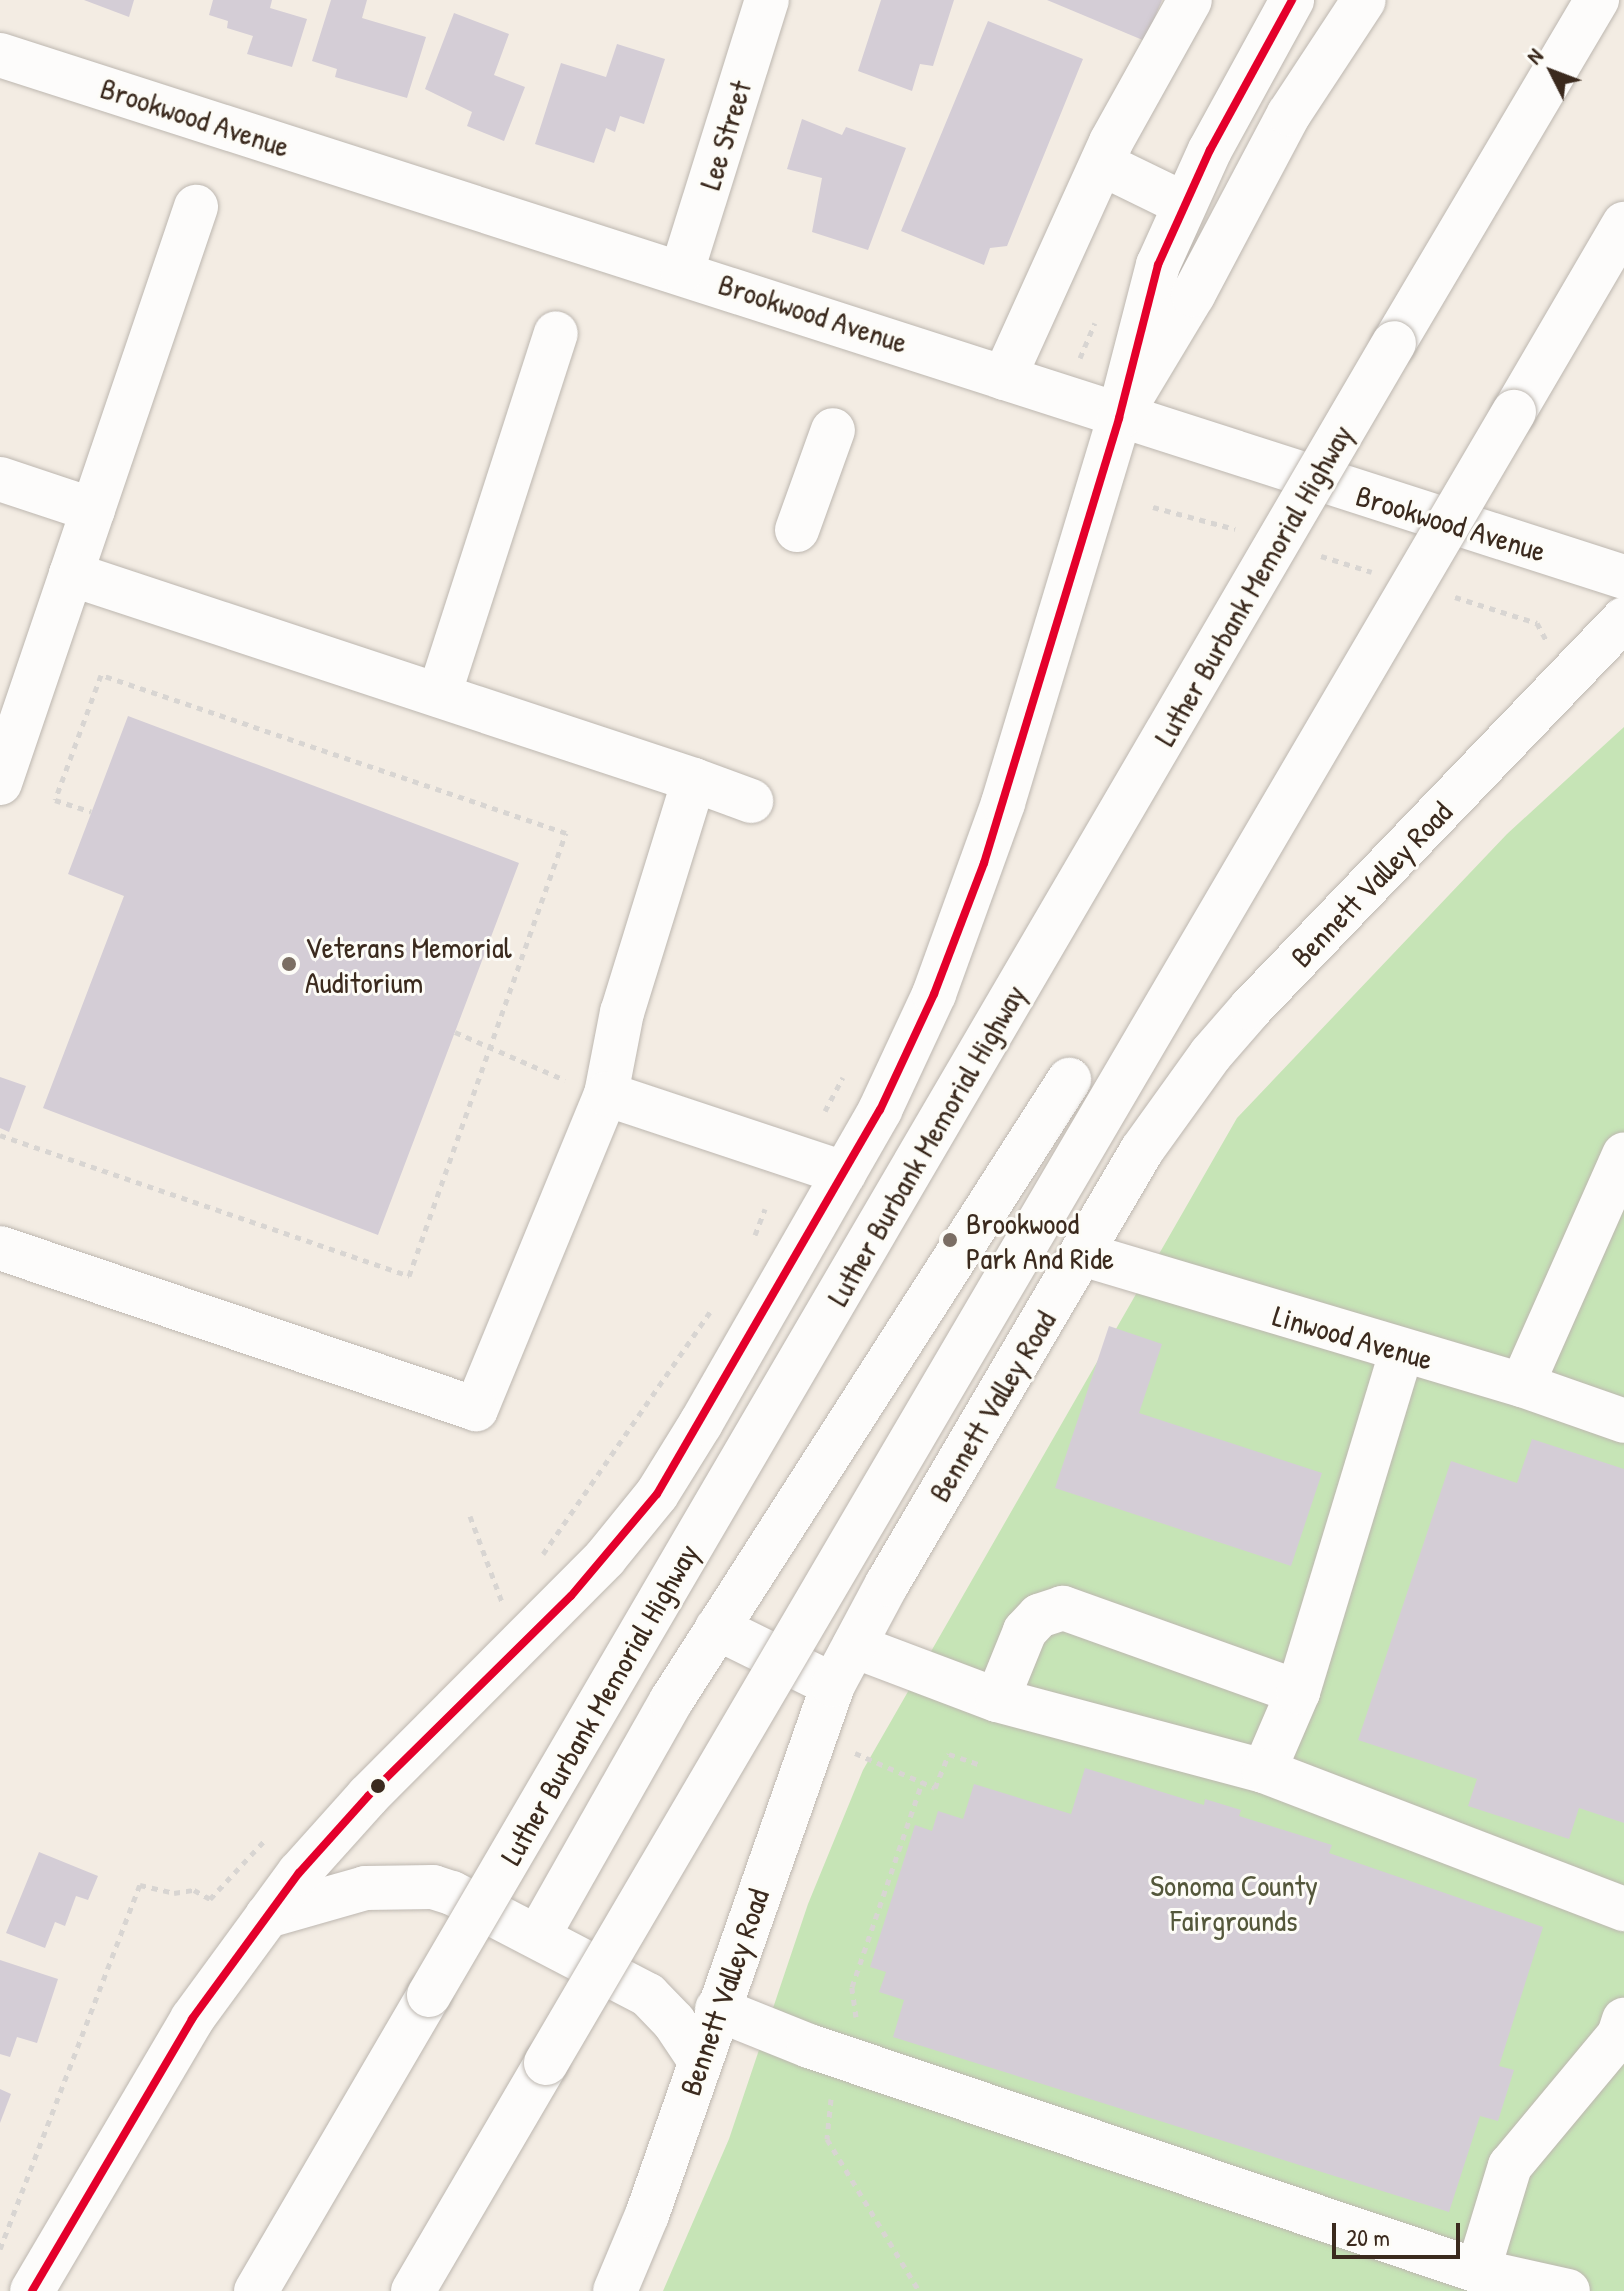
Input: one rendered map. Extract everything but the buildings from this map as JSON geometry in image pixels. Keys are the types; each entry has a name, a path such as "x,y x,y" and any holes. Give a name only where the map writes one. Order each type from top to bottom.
{"main road":[{"name":"Lee Street","path":"682,271 767,0"},
{"path":"1004,378 1102,164 1190,0"},
{"path":"32,2291 161,2068 267,1916 333,1833 541,1627 636,1522 687,1448 844,1173 904,1060 960,930 1119,418 1158,265 1184,204 1292,0"},
{"path":"1119,418 1193,295 1289,114 1364,0"},
{"name":"Luther Burbank Memorial Highway","path":"256,2291 1597,0"},
{"name":"Brookwood Avenue","path":"0,55 682,271 1119,418 1624,577"},
{"path":"1102,164 1184,204"},
{"path":"0,783 196,207"},
{"path":"413,2291 1624,224"},
{"path":"439,695 556,333"},
{"path":"797,530 833,430"},
{"path":"0,479 93,510"},
{"path":"71,574 751,801"},
{"name":"Bennett Valley Road","path":"615,2291 833,1685 1142,1150 1211,1054 1624,619"},
{"path":"0,1248 476,1409 586,1087 622,1012 694,780"},
{"path":"538,1936 717,1628 1069,1080"},
{"path":"586,1087 844,1173"},
{"path":"1522,1385 1624,1155"},
{"name":"Linwood Avenue","path":"1082,1254 1401,1352 1522,1385 1624,1421"},
{"path":"1264,1771 1298,1692 1401,1352"},
{"path":"997,1700 1025,1631 1039,1616 1063,1608 1298,1692"},
{"path":"717,1628 833,1685"},
{"path":"854,1646 997,1700 1264,1771 1624,1909"},
{"path":"267,1916 365,1888 433,1887 538,1936 648,1995 674,2022 700,2061"},
{"path":"717,2009 820,2050 1478,2271 1568,2291"},
{"path":"1478,2271 1510,2166 1622,2042"}],"path":[{"path":"1153,507 1242,532"},
{"path":"1316,554 1375,573"},
{"path":"1449,595 1537,623 1547,641"},
{"path":"0,1135 409,1276 566,833 101,675 55,800 91,812"},
{"path":"455,1032 586,1087"},
{"path":"825,1111 847,1070"},
{"path":"751,1246 765,1209"},
{"path":"541,1556 719,1298"},
{"path":"470,1516 503,1604"},
{"path":"492,1615 512,1592"},
{"path":"858,1754 935,1788 949,1754 981,1765"},
{"path":"852,2027 857,2014 852,1987 922,1782"},
{"path":"0,2249 140,1885 174,1893 194,1890 210,1899 273,1832"},
{"path":"832,2090 827,2139 919,2291"}],"green space":[{"name":"Sonoma County Fairgrounds","path":"1624,727 1624,2291 663,2291 729,2139 808,1904 863,1770 1237,1118 1507,834"}],"transit line":[{"path":"32,2291 192,2019 299,1873 368,1796 571,1596 657,1494 880,1110 934,994 984,863 1119,418 1158,265 1210,150 1292,0"}],"place":[{"name":"Veterans Memorial Auditorium","path":"289,964"},
{"name":"Brookwood Park And Ride","path":"950,1240"}]}
